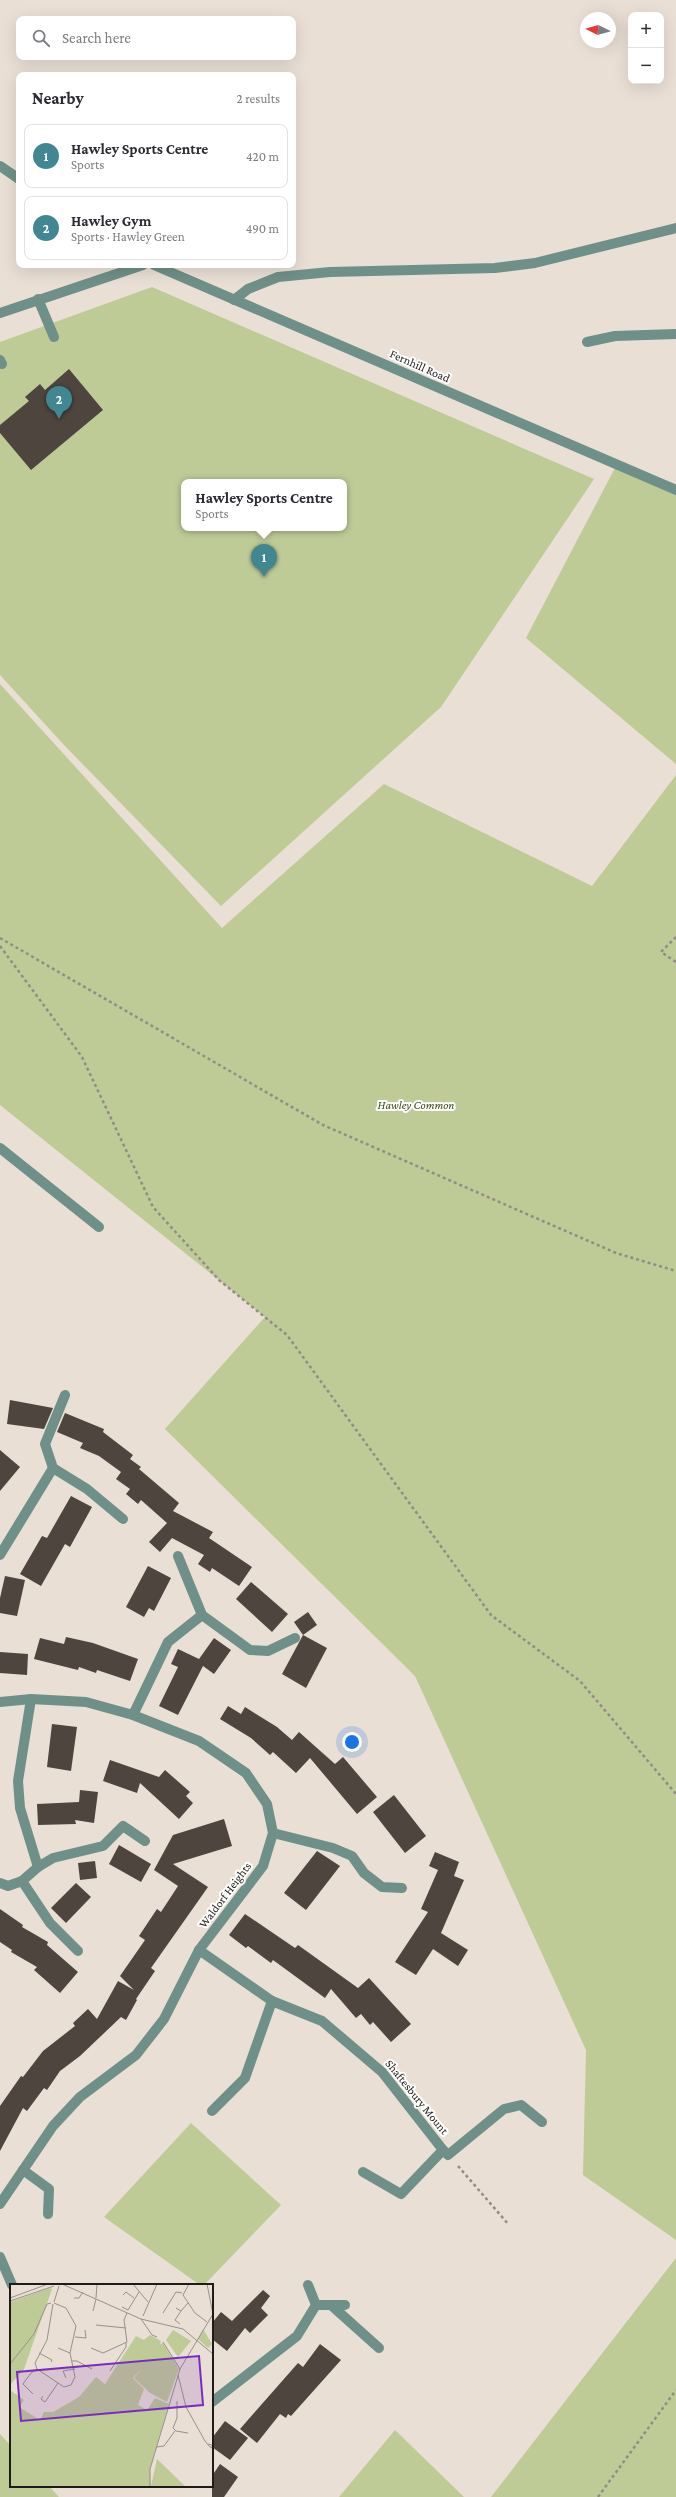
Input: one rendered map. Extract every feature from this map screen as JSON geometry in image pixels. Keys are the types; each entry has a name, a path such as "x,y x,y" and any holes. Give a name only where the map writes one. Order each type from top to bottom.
{"street":[{"path":"0,166 16,177"},
{"path":"234,300 248,289 278,277 330,272 495,268 535,263 676,228"},
{"path":"0,313 134,268"},
{"name":"Fernhill Road","path":"161,268 676,490"},
{"path":"38,299 54,337"},
{"path":"587,342 615,336 676,334"},
{"path":"0,1148 99,1227"},
{"path":"65,1395 45,1444 53,1468 87,1489 123,1519"},
{"path":"0,1555 7,1548 53,1468"},
{"path":"178,1556 202,1614 250,1650 268,1651 295,1638"},
{"path":"134,1715 168,1642 202,1614"},
{"path":"31,1699 18,1781 20,1808 38,1866"},
{"name":"Waldorf Heights","path":"0,1702 31,1699 86,1702 134,1715 199,1741 246,1773 267,1804 273,1833 264,1866 199,1950 164,2019 136,2055 80,2097 53,2126 0,2204"},
{"path":"0,1883 8,1886 22,1881 38,1866 53,1858 104,1846 123,1826 146,1841"},
{"path":"273,1833 333,1848 352,1856 364,1872 382,1888 402,1888"},
{"path":"22,1881 50,1923 78,1950"},
{"name":"Shaftesbury Mount","path":"199,1950 272,2001 322,2021 382,2072 446,2153 400,2194 363,2172"},
{"path":"212,2111 245,2078 272,2001"},
{"path":"446,2153 504,2109 521,2105 542,2122"},
{"path":"23,2170 49,2189 48,2214"},
{"path":"0,2257 12,2284"},
{"path":"308,2286 316,2305"},
{"path":"316,2305 345,2305"},
{"path":"213,2401 296,2336 316,2305"},
{"path":"331,2305 379,2348"}],"path":[{"path":"676,937 661,952 676,962"},
{"path":"0,938 323,1125 616,1253 676,1272"},
{"path":"0,946 82,1057 154,1207 219,1280 287,1335 491,1615 580,1681 676,1794"},
{"path":"446,2153 509,2225"},
{"path":"598,2497 676,2390"}],"green space":[{"path":"152,287 594,479 441,707 221,906 64,745 0,675 0,342"},
{"path":"616,466 676,490 676,764 526,638"},
{"name":"Hawley Common","path":"0,684 222,928 384,784 592,886 676,775 676,2240 583,2175 586,2050 415,1676 165,1429 265,1317 0,1105"},
{"path":"191,2123 281,2205 205,2284 199,2284 104,2217"},
{"path":"676,2258 676,2497 491,2497"},
{"path":"395,2430 464,2497 339,2497"},
{"path":"0,2434 10,2445 10,2487 50,2487 59,2497 0,2497"}],"building":[{"path":"69,369 103,410 31,470 0,433 0,425 29,401 25,397 40,384 45,390"},
{"path":"10,1400 53,1408 44,1429 7,1424"},
{"path":"65,1413 104,1429 103,1432 133,1455 130,1459 141,1467 139,1469 179,1503 173,1511 213,1532 209,1538 252,1567 239,1586 212,1568 210,1572 198,1564 204,1555 172,1538 160,1552 149,1542 167,1523 141,1500 138,1504 126,1494 130,1489 116,1479 121,1472 99,1456 80,1448 83,1443 57,1432"},
{"path":"0,1450 20,1467 0,1491"},
{"path":"71,1496 92,1507 70,1547 65,1544 41,1586 20,1574 42,1536 47,1538"},
{"path":"148,1566 171,1578 154,1611 149,1608 144,1617 126,1607"},
{"path":"5,1576 25,1580 17,1616 0,1613 0,1598"},
{"path":"251,1582 288,1614 272,1632 236,1599"},
{"path":"308,1612 317,1625 303,1635 294,1622"},
{"path":"303,1635 327,1648 306,1688 282,1674"},
{"path":"66,1637 93,1643 138,1659 130,1681 97,1670 96,1673 79,1667 78,1670 34,1659 40,1638 64,1644"},
{"path":"214,1638 231,1650 214,1674 203,1666 178,1715 159,1706 178,1667 171,1664 178,1649 199,1659"},
{"path":"0,1652 28,1654 27,1675 0,1673"},
{"path":"228,1706 241,1714 245,1707 277,1727 292,1740 299,1732 335,1764 343,1757 377,1797 357,1814 310,1758 296,1773 273,1752 270,1755 251,1738 220,1719"},
{"path":"52,1724 77,1727 71,1771 47,1767"},
{"path":"110,1760 159,1777 165,1770 190,1792 186,1796 193,1803 179,1819 140,1783 137,1793 103,1781"},
{"path":"80,1790 98,1792 94,1823 75,1820 76,1824 38,1825 37,1804 79,1802"},
{"path":"394,1795 426,1836 405,1853 373,1812"},
{"path":"224,1819 232,1846 173,1864 208,1887 151,1968 155,1971 136,1999 137,2000 126,2020 121,2017 80,2056 60,2071 47,2090 44,2088 27,2111 23,2108 0,2151 0,2106 21,2076 23,2077 43,2051 75,2026 73,2023 88,2009 97,2019 118,1981 134,1990 120,1976 145,1940 139,1936 157,1909 161,1912 178,1886 154,1870 173,1835"},
{"path":"119,1845 151,1864 141,1882 109,1864"},
{"path":"317,1851 340,1866 306,1910 284,1893"},
{"path":"435,1852 459,1862 454,1876 464,1880 441,1933 468,1950 458,1966 433,1949 416,1975 395,1962 428,1912 421,1909 438,1870 429,1866"},
{"path":"95,1861 97,1878 80,1880 78,1863"},
{"path":"76,1883 91,1897 66,1923 51,1908"},
{"path":"0,1909 23,1925 22,1927 48,1942 47,1945 78,1972 60,1993 34,1970 37,1967 11,1952 12,1950 0,1942"},
{"path":"245,1914 295,1948 298,1945 358,1988 369,1978 411,2024 391,2042 373,2022 370,2025 361,2014 356,2018 331,1989 325,1998 273,1960 271,1963 248,1946 246,1948 229,1935"},
{"path":"263,2290 270,2296 261,2308 268,2315 250,2333 245,2328 227,2351 213,2340 213,2322 221,2312 232,2321"},
{"path":"320,2344 341,2360 291,2416 288,2414 286,2418 280,2414 257,2443 240,2429 298,2363 303,2367"},
{"path":"225,2421 248,2438 230,2460 213,2448 213,2437"},
{"path":"220,2464 238,2477 224,2497 212,2497 213,2474"}],"place":[{"name":"Hawley Gym","path":"59,419"},
{"name":"Hawley Sports Centre","path":"264,577"}]}
